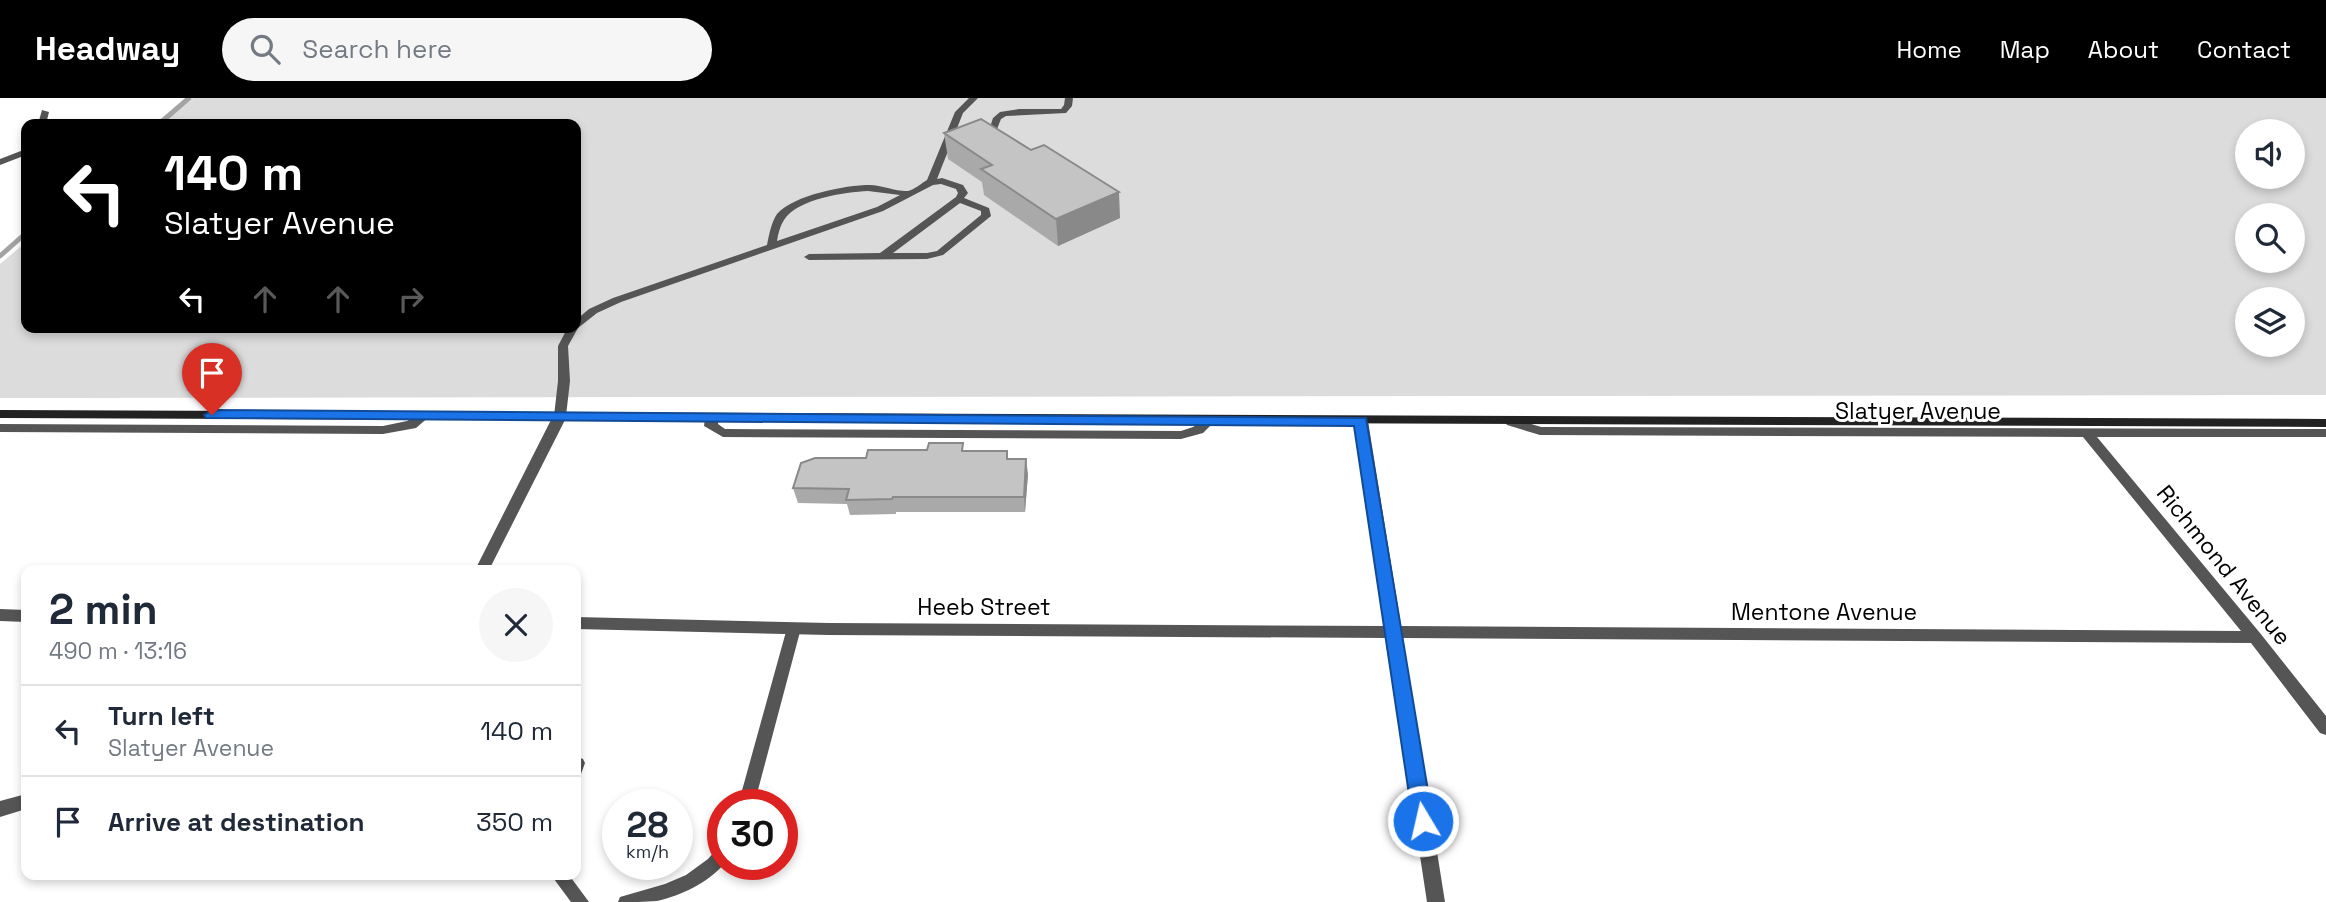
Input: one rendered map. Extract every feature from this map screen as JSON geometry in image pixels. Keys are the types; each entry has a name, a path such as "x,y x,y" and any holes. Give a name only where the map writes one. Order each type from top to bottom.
{"main road":[{"path":"0,414 712,418"},
{"name":"Slatyer Avenue","path":"1208,421 2326,423"}],"street":[{"path":"0,428 383,430 411,425 423,416"},
{"path":"485,565 560,416"},
{"path":"712,418 711,426 723,433 1181,435 1198,430 1208,421"},
{"path":"1360,421 1436,902"},
{"name":"Slatyer Avenue","path":"1512,422 1540,431 2326,433"},
{"name":"Richmond Avenue","path":"2086,432 2255,637 2326,728"},
{"path":"0,615 21,615"},
{"name":"Heeb Street","path":"581,622 794,628 1393,633"},
{"name":"Mentone Avenue","path":"1393,633 2255,637"},
{"path":"0,809 21,803"}],"lane":[{"path":"931,182 959,112 974,98"},
{"path":"970,141 992,132 996,119 1001,115 1013,112 1063,111 1068,106 1069,98"},
{"path":"43,119 45,112"},
{"path":"944,149 957,145"},
{"path":"0,162 21,154"},
{"path":"581,320 593,311 617,300 880,209 931,182 942,181 960,187 963,193 959,199 883,256"},
{"path":"771,247 776,225 783,213 797,204 845,190 869,188 911,194"},
{"path":"809,257 927,256 940,253 986,216 986,210 981,206 959,199"},
{"path":"560,416 564,346 570,333"},
{"path":"751,789 794,628"},
{"path":"626,902 661,894 707,869"},
{"path":"563,880 581,902"}],"shaded area":[{"path":"193,98 2326,98 2326,395 0,398 0,264 21,246 21,333 581,333 581,119 168,119"}],"building":[{"path":"981,119 1031,150 1044,145 1119,192 1056,219 981,169 992,165 944,133"},
{"path":"929,443 963,443 962,451 1007,451 1007,459 1026,459 1024,497 893,497 846,500 849,489 793,488 801,463 815,458 866,458 868,450 927,450"}],"waterway":[{"path":"165,119 189,98"},
{"path":"0,256 21,237"}],"route":[{"path":"212,415 1360,421 1423,821"}]}
